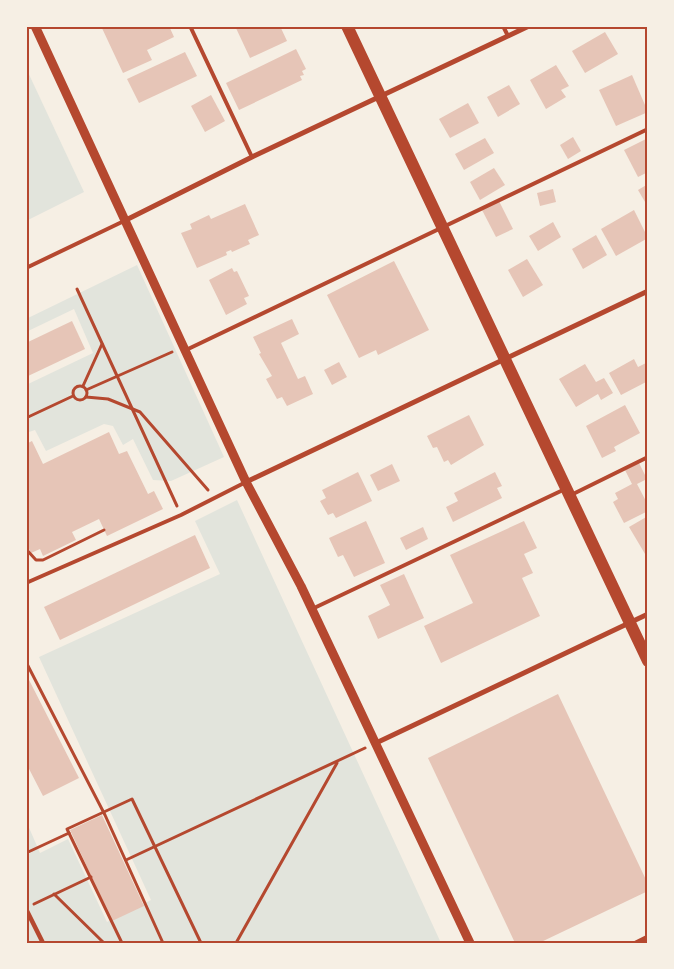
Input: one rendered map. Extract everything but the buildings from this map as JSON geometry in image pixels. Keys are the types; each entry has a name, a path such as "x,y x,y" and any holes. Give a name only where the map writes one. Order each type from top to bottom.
{"main road":[{"path":"347,26 648,660"}],"street":[{"path":"35,26 246,482 312,609 470,943"},
{"path":"126,220 252,157 529,26"},
{"path":"246,482 648,291"},
{"path":"376,743 648,614"},
{"path":"26,908 43,943"},
{"path":"636,943 648,937"}],"lane":[{"path":"190,26 252,157"},
{"path":"503,26 508,36"},
{"path":"185,348 648,129"},
{"path":"26,268 126,220"},
{"path":"312,609 648,457"},
{"path":"26,583 181,515 246,482"}],"path":[{"path":"77,288 116,377 181,515"},
{"path":"86,397 85,388 102,344"},
{"path":"74,396 76,387 85,388 116,377 185,348"},
{"path":"74,396 80,400 86,397 108,399 140,412 206,486 212,500"},
{"path":"26,418 74,396"},
{"path":"26,549 36,560 43,560 104,530"},
{"path":"26,662 103,812 164,943"},
{"path":"126,860 337,763 376,743"},
{"path":"236,943 337,763"},
{"path":"122,943 67,829 132,799 201,943"},
{"path":"26,853 69,832"},
{"path":"26,908 90,877"},
{"path":"54,894 104,943"}],"shaded area":[{"path":"26,68 84,192 26,221"},
{"path":"137,265 224,457 171,481 153,480 133,439 123,445 113,426 104,424 46,451 35,430 26,433 26,385 93,353 74,309 26,332 26,319"},
{"path":"237,500 441,943 26,943 27,823 40,853 68,839 107,922 151,900 39,657 220,574 195,521"}]}
